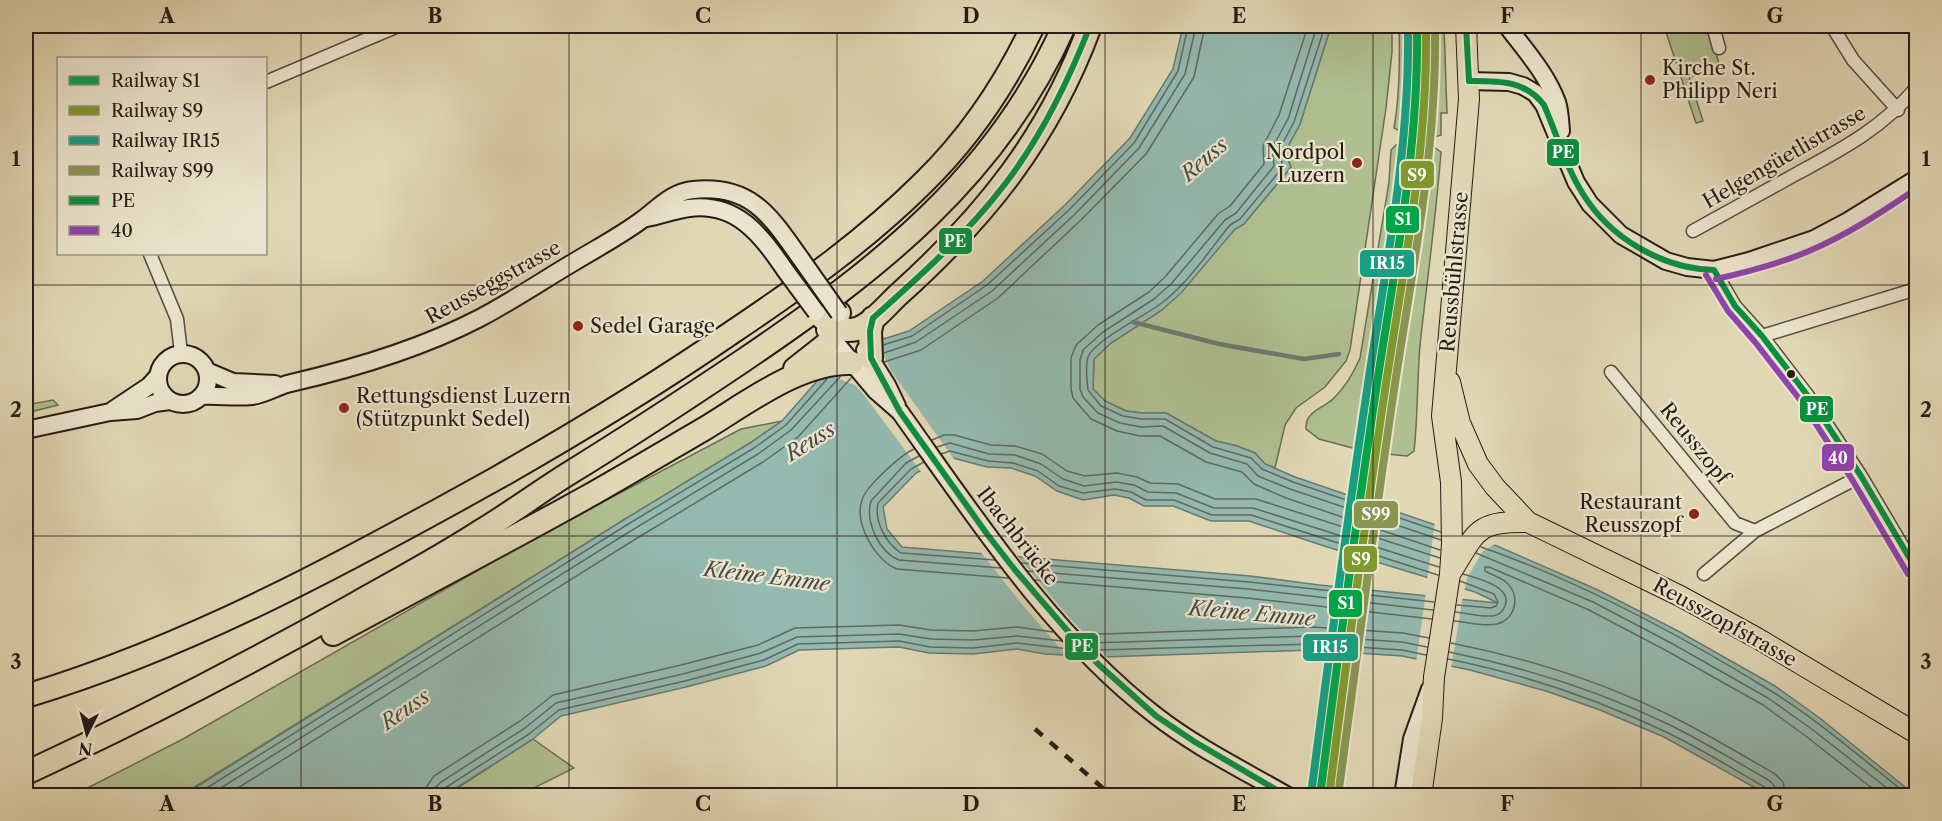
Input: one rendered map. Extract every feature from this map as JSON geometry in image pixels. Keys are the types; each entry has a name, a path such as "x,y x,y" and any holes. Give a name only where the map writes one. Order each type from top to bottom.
{"highway":[{"path":"26,696 118,665 311,579 567,438 709,349 833,262 925,182 978,119 1007,75 1033,26"},
{"path":"26,773 151,713 297,637 403,577 483,530 787,331 876,264 921,225 959,187 1002,134 1032,90 1064,26"},
{"path":"816,312 839,327 863,326 938,258 963,232 1016,169 1040,132 1065,86 1090,26"},
{"path":"151,713 194,701 234,686 561,511 775,386 811,369 835,364 862,366 873,318"},
{"path":"775,386 823,348 839,327"},
{"path":"26,758 213,667 429,548 514,508"}],"main road":[{"name":"Reussbühlstrasse","path":"1417,795 1432,718 1434,677 1450,574 1453,517 1451,482 1442,416 1469,81 1466,26"},
{"path":"1507,26 1547,81 1557,104 1564,152"},
{"path":"1469,81 1509,82 1535,93 1544,105 1583,196 1621,235 1676,265 1714,270 1814,239 1917,179"},
{"name":"Reusseggstrasse","path":"202,396 252,396 285,385 358,367 402,352 459,328 497,308 644,219 662,204 685,191 710,189 735,194 759,206 773,221 801,259 862,366"},
{"name":"Reusseggstrasse","path":"644,219 692,207 717,208 740,218 761,237 816,312"},
{"path":"26,430 110,412 136,410 154,403 170,401 190,403 202,396 208,384 204,364 194,356 181,353 164,361 158,376 149,386 110,412"},
{"name":"Reusszopfstrasse","path":"1445,364 1460,423 1474,456 1490,482 1528,522 1673,592 1748,632 1917,733"},
{"name":"Ibachbrücke","path":"862,366 888,385 900,412 1015,570 1072,636 1112,677 1156,716 1195,742 1288,795"},
{"name":"Reusseggstrasse","path":"207,371 233,382 285,385"},
{"path":"158,376 160,389 170,401"},
{"name":"Reusszopfstrasse","path":"1450,574 1473,537 1487,526 1501,522 1528,522"}],"street":[{"path":"267,82 398,26"},
{"path":"1715,26 1719,48"},
{"path":"1832,26 1853,60 1898,110"},
{"name":"Helgengüetlistrasse","path":"1693,231 1843,148 1876,127 1898,110 1917,88"},
{"path":"150,255 177,319 181,353"},
{"path":"1714,270 1735,306 1762,336 1808,396 1861,476 1917,569"},
{"path":"1762,336 1917,289"},
{"name":"Reusszopf","path":"1611,372 1736,523 1755,531"},
{"path":"1704,574 1755,531 1861,476"}],"green space":[{"path":"1331,26 1392,26 1392,52 1386,108 1350,350 1346,361 1325,387 1296,408 1285,425 1275,468 1265,464 1255,453 1216,441 1166,413 1126,411 1105,401 1093,389 1094,359 1111,343 1162,310 1235,229 1244,224 1291,167 1285,152 1300,124"},
{"path":"1399,26 1408,26 1409,70 1406,134 1394,128 1399,77"},
{"path":"1433,26 1444,26 1447,113 1441,113 1441,135 1432,138 1434,113"},
{"path":"1664,26 1696,26 1712,37 1720,68 1689,77 1703,121 1696,123"},
{"path":"1405,144 1360,450 1319,439 1306,429 1306,423 1315,411 1330,402 1342,389 1360,358 1389,182 1391,150 1396,145"},
{"path":"1431,145 1441,152 1420,345 1414,451 1407,456 1387,454 1394,427"},
{"path":"53,400 58,405 26,413 26,405"},
{"path":"782,421 182,795 72,796 183,739 533,539 741,429"},
{"path":"533,739 574,768 520,795 445,796"}],"water":[{"path":"1183,26 1331,26 1300,124 1285,152 1291,167 1244,224 1235,229 1181,293 1162,310 1111,343 1094,359 1093,389 1105,401 1126,411 1166,413 1216,441 1255,453 1265,464 1295,477 1497,546 1598,590 1678,631 1775,686 1821,719 1916,796 1768,795 1664,737 1600,710 1546,691 1470,670 1402,656 1312,650 1104,657 1045,654 1017,649 973,654 929,653 899,647 799,650 766,666 561,716 533,739 445,795 182,796 750,443 782,421 824,373 848,350 909,331 983,281 1066,204 1130,138 1173,69","holes":["949,457 987,467 1011,468 1035,476 1057,491 1083,500 1114,495 1129,498 1144,506 1173,506 1211,521 1249,521 1475,592 1498,603 1250,576 902,547 887,529 883,507 916,473"]}],"pier":[{"path":"881,337 883,354 891,371 956,462 949,460 922,473 855,385 834,377 824,377 846,348"},
{"path":"1435,521 1497,543 1483,551 1467,578 1464,592 1427,581"},
{"path":"979,550 1015,553 1068,616 1110,660 1069,658"},
{"path":"1426,592 1463,596 1451,669 1416,662"}],"waterway":[{"path":"1133,322 1219,344 1304,359 1339,354"}],"railway":[{"path":"1035,729 1112,796"}],"rail line":[{"name":"IR15","path":"1311,795 1354,481 1396,202 1405,115 1408,26"},
{"name":"S1","path":"1320,796 1363,481 1405,202 1414,115 1417,26"},
{"name":"S9","path":"1329,796 1372,481 1414,202 1423,115 1426,26"},
{"name":"S99","path":"1338,796 1381,481 1423,202 1432,115 1435,26"}],"transit line":[{"name":"PE","path":"1090,26 1053,108 1031,147 1005,184 959,237 873,318 870,331 871,358 900,412 987,534 1015,570 1098,664 1156,716 1195,742 1287,796"},
{"name":"PE","path":"1466,26 1469,81 1490,81 1520,86 1537,97 1544,105 1577,184 1594,210 1608,224 1623,237 1657,257 1676,264 1714,270 1735,306 1762,336 1808,396 1861,476 1916,569"},
{"name":"40","path":"1716,279 1775,264 1823,245 1864,223 1916,189"},
{"name":"40","path":"1706,275 1728,311 1801,401 1853,481 1908,574"}],"place":[{"name":"Kirche St. Philipp Neri","path":"1650,80"},
{"name":"Nordpol Luzern","path":"1357,163"},
{"name":"Sedel Garage","path":"578,326"},
{"name":"Rettungsdienst Luzern (Stützpunkt Sedel)","path":"344,408"},
{"name":"Restaurant Reusszopf","path":"1694,514"}],"water label":[{"name":"Reuss","path":"1204,159"},
{"name":"Reuss","path":"810,441"},
{"name":"Kleine Emme","path":"767,576"},
{"name":"Kleine Emme","path":"1252,613"},
{"name":"Reuss","path":"405,709"}]}
